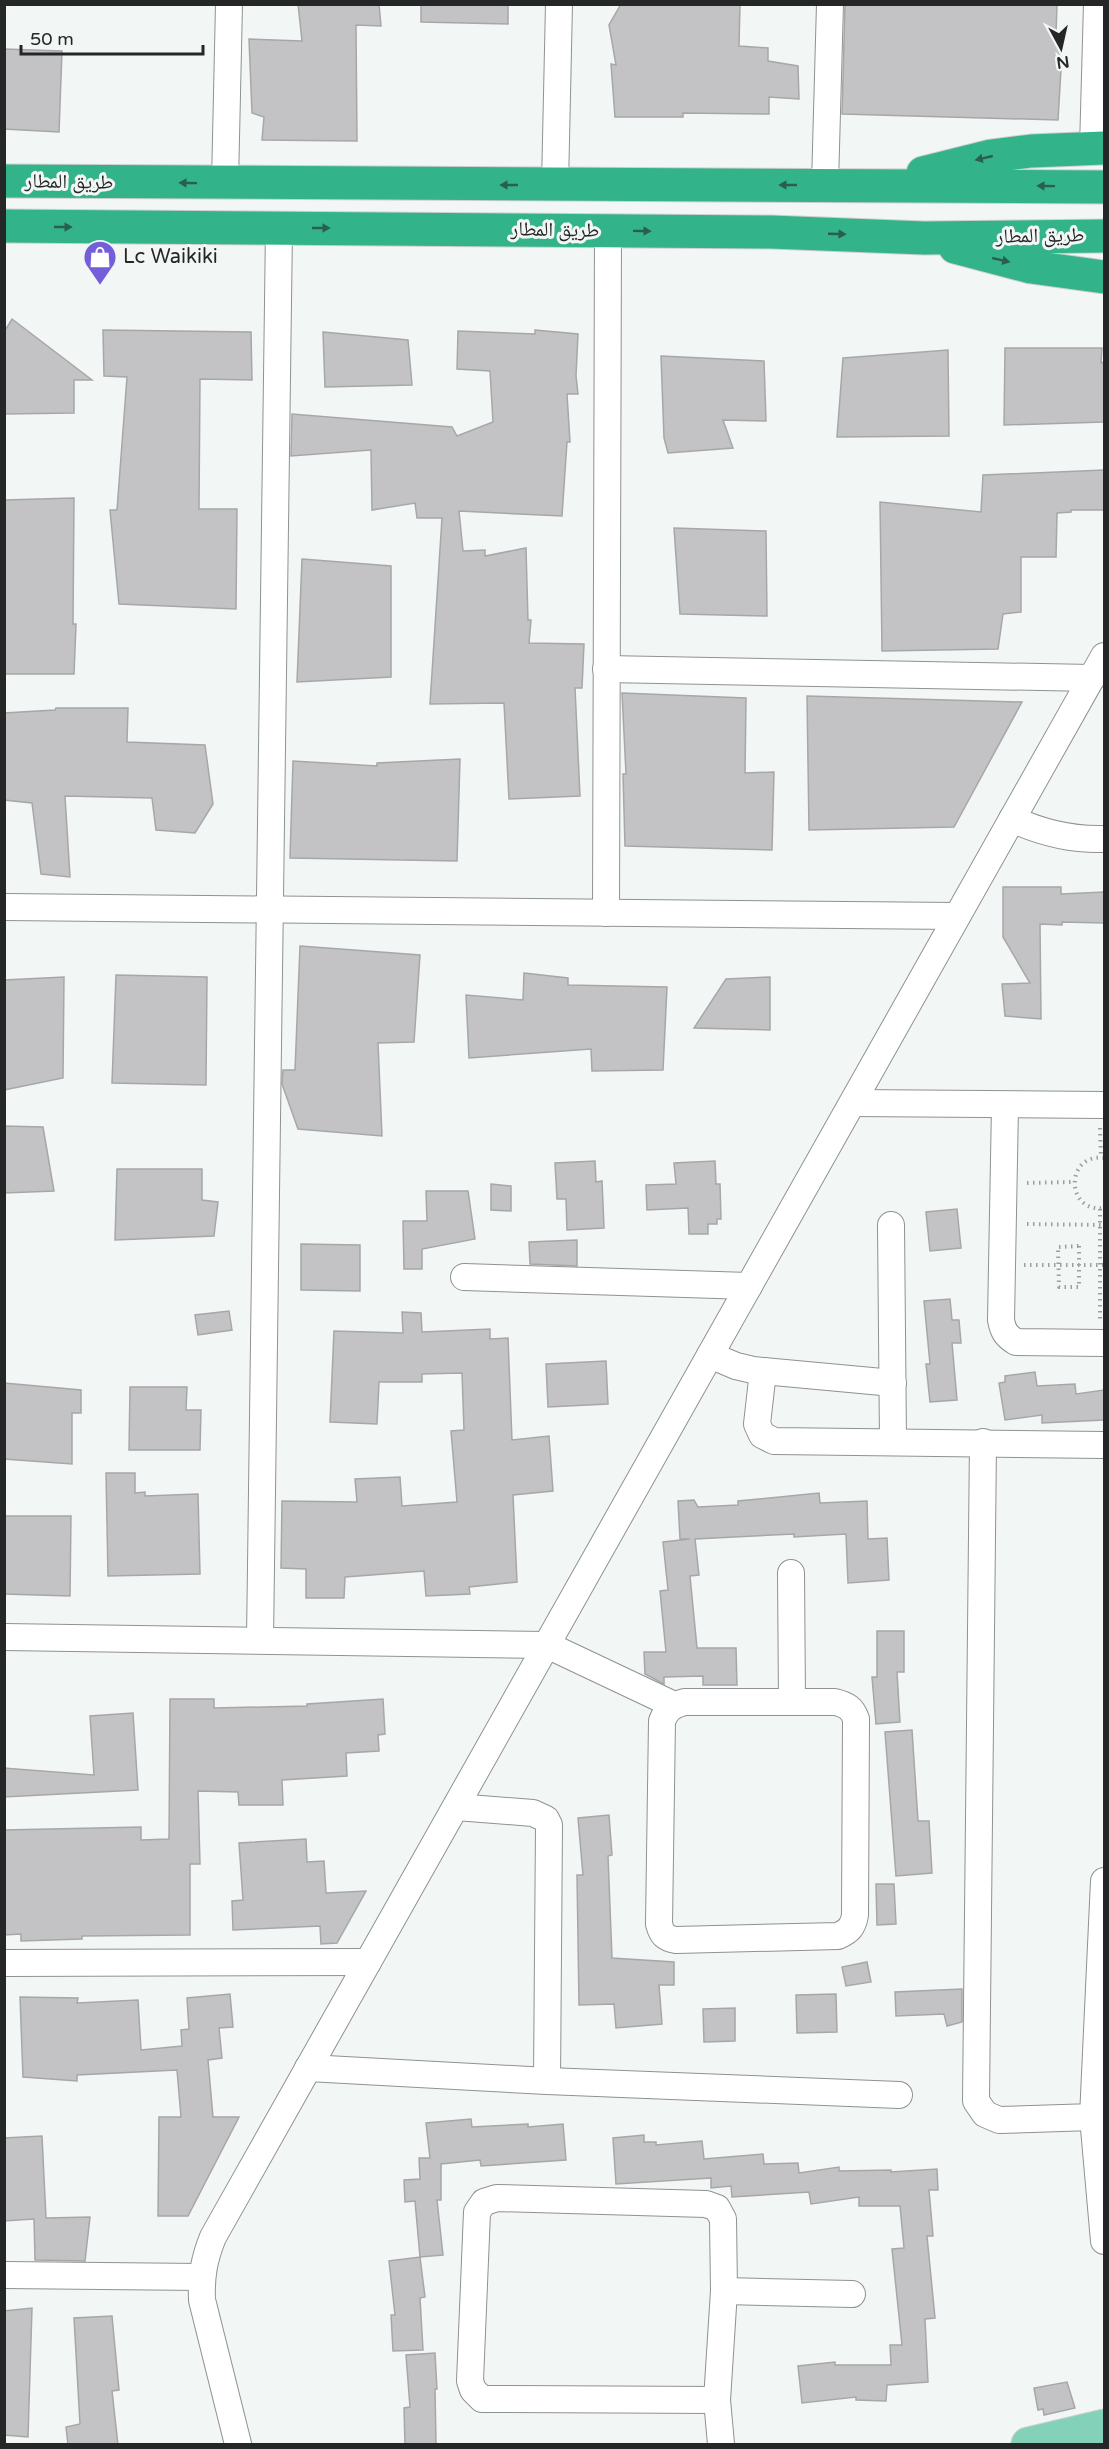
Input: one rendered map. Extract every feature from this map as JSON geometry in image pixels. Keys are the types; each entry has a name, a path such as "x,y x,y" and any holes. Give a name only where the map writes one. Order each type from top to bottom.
{"highway":[{"path":"872,184 991,156 1031,151 1099,148"},
{"name":"طريق المطار","path":"4,181 1104,187"},
{"name":"طريق المطار","path":"4,226 771,232 924,238 1104,236"},
{"path":"924,238 1031,267 1104,277"}],"main road":[{"path":"1028,2445 1104,2426"}],"street":[{"path":"225,183 229,4"},
{"path":"555,184 559,4"},
{"path":"825,184 830,4"},
{"path":"1097,4 1099,148"},
{"path":"260,1640 279,228"},
{"path":"606,913 608,231"},
{"path":"238,2445 202,2300 201,2277 213,2237 1098,667 606,669"},
{"path":"1012,819 1050,834 1069,838 1104,839"},
{"path":"4,907 957,916"},
{"path":"854,1103 1104,1105"},
{"path":"1005,1106 1001,1320 1003,1330 1016,1342 1102,1343"},
{"path":"891,1225 893,1442"},
{"path":"464,1277 749,1286"},
{"path":"710,1355 735,1366 762,1371 893,1383"},
{"path":"762,1371 758,1430 774,1441 1104,1445"},
{"path":"983,1442 976,2101 985,2114 999,2120 1094,2117"},
{"path":"791,1573 792,1702"},
{"path":"4,1636 547,1645 674,1705"},
{"path":"685,1702 792,1702 835,1702 846,1705 853,1711 856,1719 854,1924 848,1932 838,1936 676,1940 667,1938 661,1932 659,1924 662,1721 666,1712 674,1705 685,1702"},
{"path":"456,1807 533,1813 546,1819 549,1825 547,2081"},
{"path":"1104,1881 1094,2117 1104,2241"},
{"path":"4,1963 368,1962"},
{"path":"309,2068 547,2081 899,2095"},
{"path":"717,2400 482,2399 473,2390 470,2381 477,2212 484,2202 497,2198 706,2204 717,2208 723,2219 724,2291 717,2400 721,2445"},
{"path":"4,2275 201,2277"},
{"path":"724,2291 852,2295"}],"path":[{"path":"1102,1343 1102,1208 1083,1203 1078,1196 1074,1182 1078,1169 1084,1162 1091,1158 1104,1158"},
{"path":"1003,1183 1074,1182"},
{"path":"1002,1223 1102,1225"},
{"path":"1078,1246 1079,1265 1079,1287 1059,1287 1058,1247 1078,1246"},
{"path":"1002,1265 1102,1265"}],"building":[{"path":"298,4 379,4 381,26 356,25 357,141 262,140 264,117 252,113 249,39 302,41"},
{"path":"421,4 508,4 508,24 421,22"},
{"path":"621,4 740,4 739,46 768,48 768,61 798,66 799,99 769,97 769,114 683,113 683,117 615,117 611,64 616,65 609,25"},
{"path":"845,4 1057,4 1056,34 1063,35 1058,120 842,114"},
{"path":"4,49 62,51 59,132 4,129"},
{"path":"12,319 92,380 74,380 74,413 4,414 4,332"},
{"path":"103,330 251,332 252,380 200,379 199,509 237,509 236,609 119,604 110,510 117,510 127,377 104,376"},
{"path":"535,330 578,334 576,376 578,394 567,394 570,442 567,442 562,516 459,511 463,551 485,550 485,556 526,548 528,620 531,620 529,643 584,644 582,688 575,688 580,796 509,799 504,703 430,704 442,518 417,518 415,503 372,510 371,450 291,456 292,414 452,427 457,436 493,422 490,371 457,369 458,331 535,334"},
{"path":"323,332 408,340 412,385 325,387"},
{"path":"1005,348 1102,348 1104,422 1004,425"},
{"path":"948,350 949,436 837,437 843,358"},
{"path":"661,356 764,361 766,421 723,420 733,448 668,453 664,438"},
{"path":"1104,470 1104,510 1071,510 1071,512 1057,513 1056,557 1021,557 1021,612 1003,614 998,649 882,651 880,502 981,512 983,475"},
{"path":"74,498 73,624 76,624 74,674 4,674 4,500"},
{"path":"674,528 766,531 767,616 680,614"},
{"path":"302,559 391,566 391,677 297,682"},
{"path":"622,693 746,698 745,773 774,772 772,850 625,846 623,774 626,774"},
{"path":"807,696 1022,702 954,827 809,830"},
{"path":"56,708 128,708 127,742 205,745 213,804 195,833 156,830 152,798 65,796 70,877 41,874 32,803 4,800 4,713 55,710"},
{"path":"460,759 457,861 290,858 293,761 377,766 377,763"},
{"path":"1003,887 1061,887 1061,894 1104,892 1104,923 1040,924 1041,1019 1005,1016 1002,984 1030,983 1003,937"},
{"path":"300,946 420,955 414,1042 378,1043 382,1136 298,1129 282,1084 283,1070 295,1070"},
{"path":"524,973 568,978 568,985 667,987 663,1070 592,1071 591,1049 469,1058 466,995 523,1000"},
{"path":"116,975 207,977 206,1085 112,1083"},
{"path":"64,977 63,1078 4,1090 4,980"},
{"path":"770,977 770,1030 694,1028 726,979"},
{"path":"4,1126 43,1127 54,1191 4,1193"},
{"path":"595,1161 596,1182 602,1181 604,1228 567,1230 566,1199 557,1199 555,1163"},
{"path":"715,1161 716,1184 720,1184 721,1219 717,1219 717,1224 708,1224 708,1234 689,1234 688,1208 647,1210 646,1185 676,1184 674,1163"},
{"path":"117,1169 202,1169 202,1200 218,1202 214,1236 115,1240"},
{"path":"491,1184 511,1186 511,1211 491,1210"},
{"path":"426,1191 468,1191 475,1239 422,1249 422,1269 404,1269 403,1221 427,1221"},
{"path":"957,1209 961,1248 930,1251 926,1212"},
{"path":"577,1240 577,1266 530,1264 529,1242"},
{"path":"301,1244 360,1245 360,1291 301,1290"},
{"path":"950,1299 952,1320 959,1320 961,1343 952,1343 957,1400 930,1402 926,1364 930,1364 924,1301"},
{"path":"229,1311 232,1330 198,1335 195,1315"},
{"path":"402,1312 421,1313 422,1332 490,1329 490,1339 508,1338 512,1440 549,1436 553,1491 513,1495 517,1582 469,1587 470,1594 426,1596 424,1571 345,1577 344,1598 306,1598 306,1569 281,1568 282,1501 357,1502 355,1479 400,1477 402,1506 457,1502 451,1431 464,1430 462,1373 422,1374 422,1382 379,1382 377,1424 330,1422 334,1331 403,1333"},
{"path":"606,1361 608,1404 548,1407 546,1364"},
{"path":"1035,1372 1037,1386 1075,1384 1076,1394 1104,1390 1104,1420 1042,1423 1042,1415 1005,1420 999,1383 1005,1382 1005,1376"},
{"path":"4,1383 81,1390 81,1413 72,1413 72,1464 4,1459"},
{"path":"130,1387 187,1387 186,1410 201,1410 200,1450 129,1450"},
{"path":"106,1473 135,1473 135,1493 145,1492 145,1496 198,1494 200,1574 108,1576"},
{"path":"819,1493 820,1503 867,1501 868,1539 887,1538 889,1580 848,1583 846,1534 695,1539 699,1575 690,1576 697,1648 736,1648 737,1685 703,1685 703,1676 664,1677 664,1684 645,1674 644,1652 666,1652 660,1591 668,1590 663,1542 690,1539 680,1539 678,1501 694,1500 698,1507 738,1505 738,1501"},
{"path":"4,1516 71,1516 70,1596 4,1594"},
{"path":"877,1631 904,1631 904,1672 897,1672 900,1722 876,1724 872,1677 877,1677"},
{"path":"170,1699 214,1699 214,1708 307,1706 307,1704 383,1699 385,1734 378,1735 379,1751 346,1753 347,1776 282,1780 283,1805 239,1805 238,1792 198,1791 200,1864 190,1864 190,1935 82,1936 82,1939 21,1941 21,1934 4,1935 4,1830 141,1827 141,1840 169,1839"},
{"path":"133,1713 138,1790 4,1797 4,1768 94,1775 90,1716"},
{"path":"912,1730 918,1821 929,1821 932,1873 896,1876 885,1732"},
{"path":"609,1815 612,1855 608,1856 612,1958 674,1962 674,1985 659,1985 662,2024 616,2028 614,2004 579,2005 577,1875 583,1875 578,1818"},
{"path":"306,1839 307,1862 324,1861 326,1893 366,1891 337,1943 321,1944 320,1926 233,1930 232,1901 243,1900 239,1843"},
{"path":"876,1884 894,1884 896,1924 877,1925"},
{"path":"867,1962 871,1982 846,1986 842,1967"},
{"path":"962,1989 962,2022 947,2026 944,2014 896,2016 895,1992"},
{"path":"230,1994 233,2027 219,2028 222,2058 208,2060 213,2117 239,2117 188,2216 158,2216 159,2117 181,2117 177,2070 77,2075 77,2081 23,2077 20,1997 78,1998 77,2003 138,2000 141,2050 182,2046 181,2030 189,2029 187,1998"},
{"path":"836,1994 837,2032 797,2033 796,1995"},
{"path":"735,2008 735,2041 704,2042 703,2009"},
{"path":"471,2119 472,2127 528,2124 528,2127 563,2124 566,2160 481,2166 480,2160 441,2164 441,2200 437,2200 443,2255 420,2257 415,2201 405,2202 404,2180 420,2179 419,2158 430,2158 426,2123"},
{"path":"644,2135 644,2142 656,2142 656,2145 702,2141 704,2159 763,2154 764,2164 798,2163 799,2173 839,2167 839,2171 891,2170 891,2172 937,2169 938,2190 929,2190 933,2236 927,2236 935,2318 925,2319 928,2382 887,2385 886,2401 856,2400 856,2397 802,2403 798,2366 835,2362 835,2365 891,2365 890,2345 902,2345 892,2249 904,2248 900,2206 859,2206 859,2197 811,2204 809,2192 732,2197 731,2186 711,2188 711,2178 616,2184 613,2138"},
{"path":"42,2136 46,2218 90,2217 85,2261 35,2260 34,2219 4,2221 4,2138"},
{"path":"420,2257 425,2297 420,2298 423,2350 393,2351 391,2315 395,2315 389,2261"},
{"path":"32,2308 28,2437 4,2435 4,2311"},
{"path":"112,2316 119,2390 112,2391 118,2445 68,2445 66,2427 80,2424 74,2318"},
{"path":"435,2353 436,2444 405,2445 404,2408 410,2407 406,2355"},
{"path":"1067,2382 1075,2408 1044,2415 1043,2409 1038,2410 1034,2388"}],"place":[{"name":"Lc Waikiki","path":"100,286"}]}
